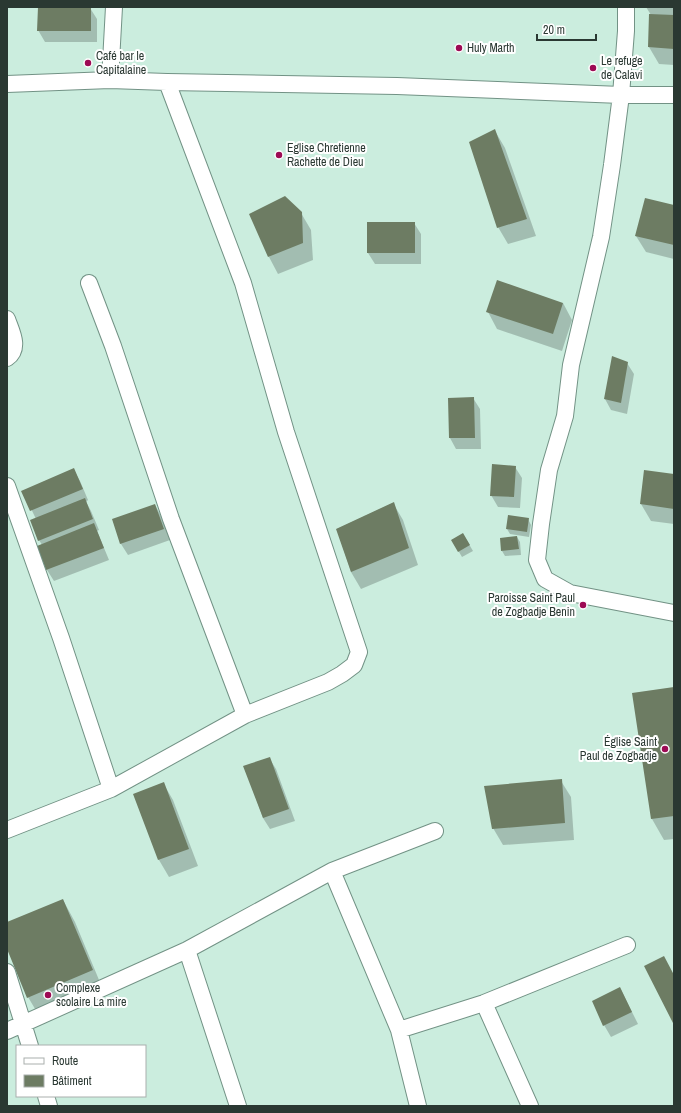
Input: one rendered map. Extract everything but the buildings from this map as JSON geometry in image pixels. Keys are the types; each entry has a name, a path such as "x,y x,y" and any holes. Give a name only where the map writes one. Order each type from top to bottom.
{"street":[{"path":"110,80 114,7"},
{"path":"626,7 626,31 621,95 601,237 571,365 565,416 549,470 537,560 544,579 570,593 674,613"},
{"path":"7,84 110,80 397,86 621,95 674,95"},
{"path":"7,830 111,789 245,715 328,682 354,665 359,652 286,432 243,283 167,82"},
{"path":"89,283 113,346 171,519 245,715"},
{"path":"7,319 15,342 14,349 7,358"},
{"path":"7,486 62,638 111,789"},
{"path":"7,1031 187,950 332,871 435,831"},
{"path":"332,871 399,1030 418,1106"},
{"path":"399,1030 484,1002 627,946"},
{"path":"187,950 238,1106"},
{"path":"7,972 30,1045"},
{"path":"484,1002 530,1106"}],"place":[{"name":"Huly Marth","path":"459,48"},
{"name":"Café bar le Capitalaine","path":"88,63"},
{"name":"Le refuge de Calavi","path":"593,68"},
{"name":"Eglise Chretienne Rachette de Dieu","path":"279,155"},
{"name":"Paroisse Saint Paul de Zogbadje Benin","path":"583,605"},
{"name":"Église Saint Paul de Zogbadje","path":"665,749"},
{"name":"Complexe scolaire La mire","path":"48,995"}]}
